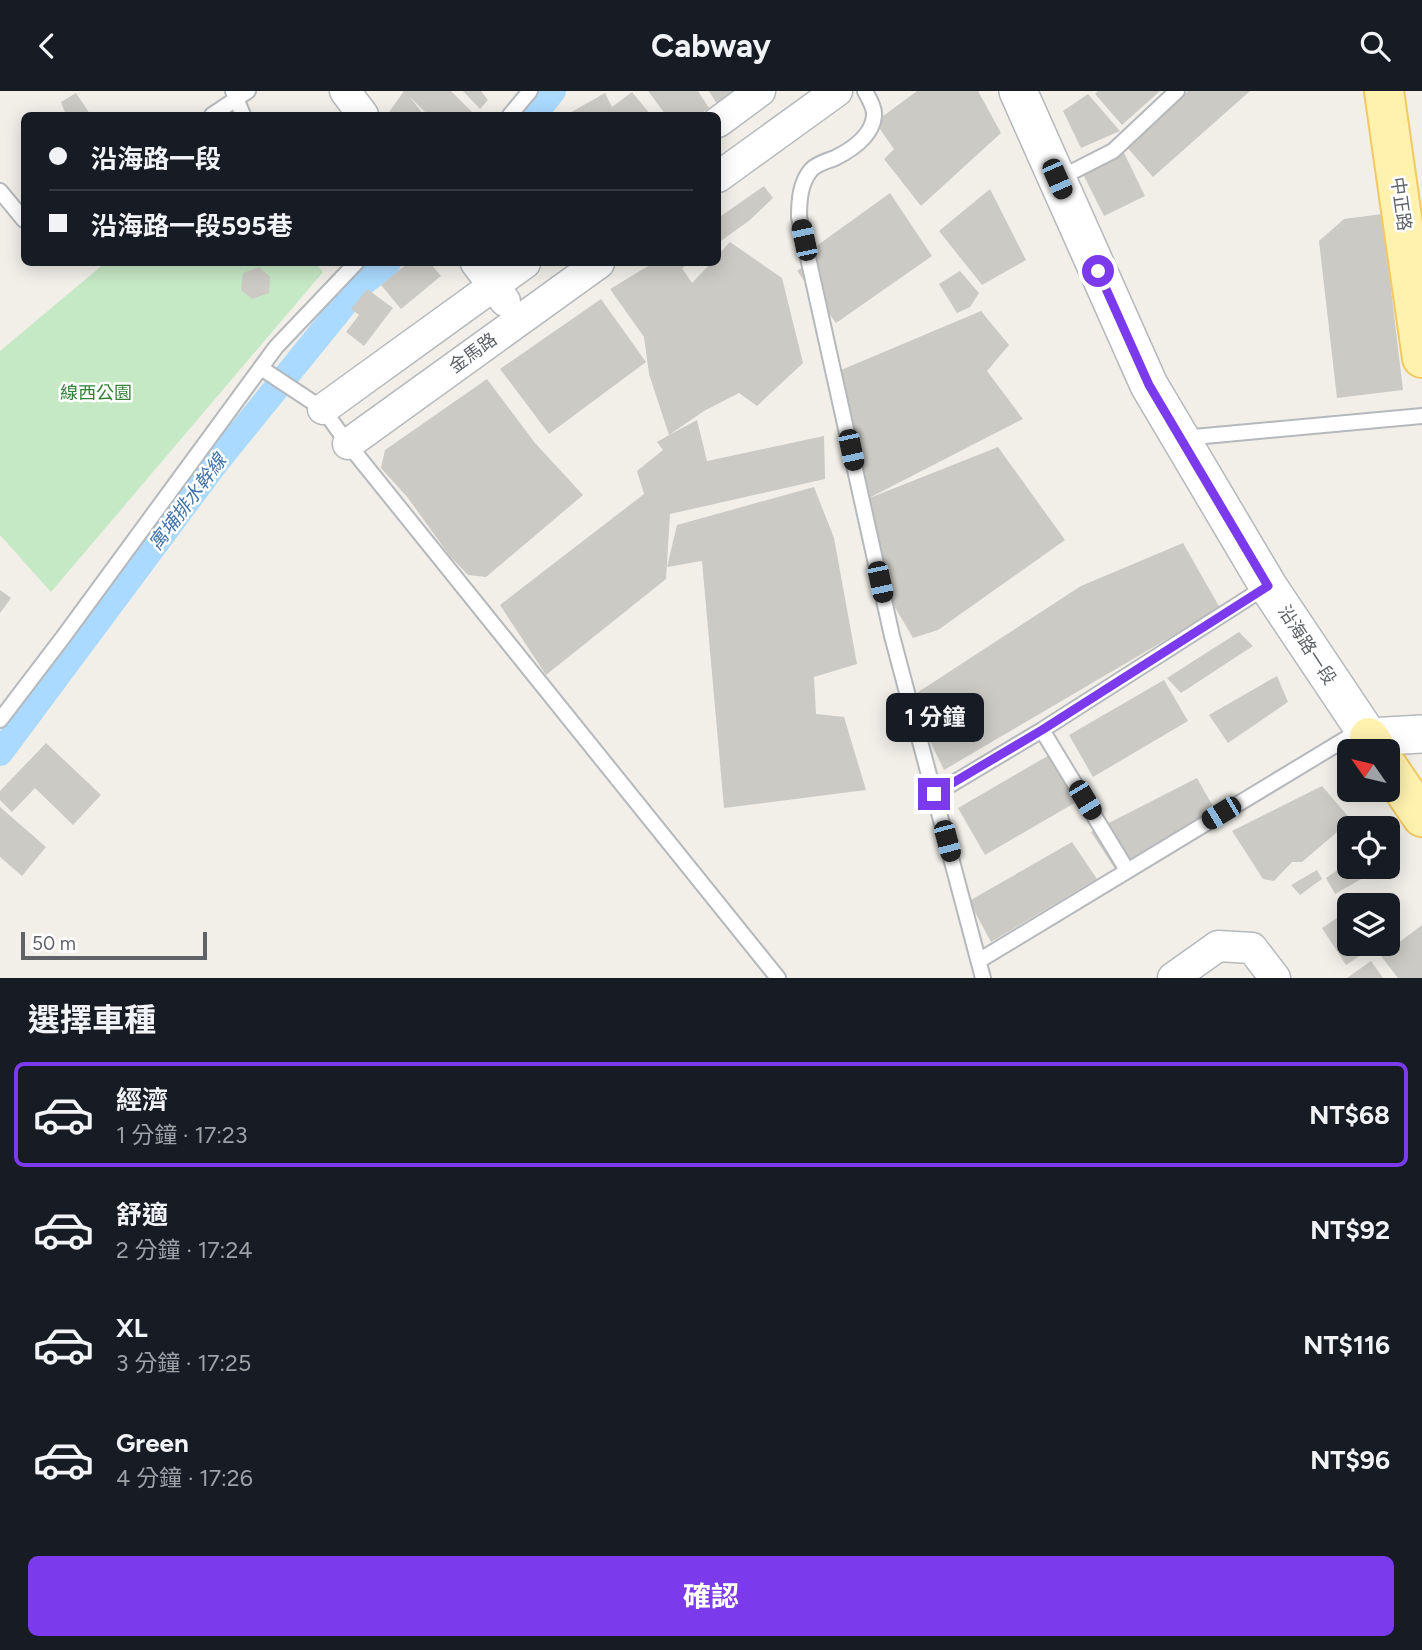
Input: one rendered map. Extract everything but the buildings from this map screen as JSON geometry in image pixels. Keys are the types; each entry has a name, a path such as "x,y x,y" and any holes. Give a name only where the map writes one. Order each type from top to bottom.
{"main road":[{"name":"中正路","path":"1384,91 1422,358"},
{"path":"1400,784 1422,817"}],"street":[{"path":"345,91 361,112"},
{"path":"721,120 760,91"},
{"path":"721,175 837,91"},
{"name":"沿海路一段","path":"1018,91 1149,385 1268,586 1369,739"},
{"path":"323,409 485,274 514,266"},
{"name":"金馬路","path":"348,444 595,266"},
{"path":"485,274 518,320"},
{"path":"1400,740 1422,734"},
{"path":"1173,978 1218,946 1252,948 1275,978"}],"lane":[{"path":"512,112 530,91"},
{"path":"865,91 873,107 871,127 859,144 813,167 799,195 799,217 892,636 983,978"},
{"path":"1057,179 1113,151 1177,91"},
{"path":"216,112 239,94 242,112"},
{"path":"0,191 21,216"},
{"path":"0,720 276,347 347,266"},
{"path":"261,368 323,409 348,444 778,978"},
{"path":"1181,438 1422,416"},
{"path":"934,794 1042,730 1268,586"},
{"path":"1042,730 1127,870"},
{"path":"980,960 1127,870 1337,765"}],"green space":[{"name":"線西公園","path":"101,266 318,266 323,272 51,592 0,535 0,351"}],"waterway":[{"name":"寓埔排水幹線","path":"536,112 553,91"},
{"name":"寓埔排水幹線","path":"0,753 215,464 359,286 384,266"}],"route":[{"path":"934,794 1042,730 1268,586 1149,385 1098,271"}]}
